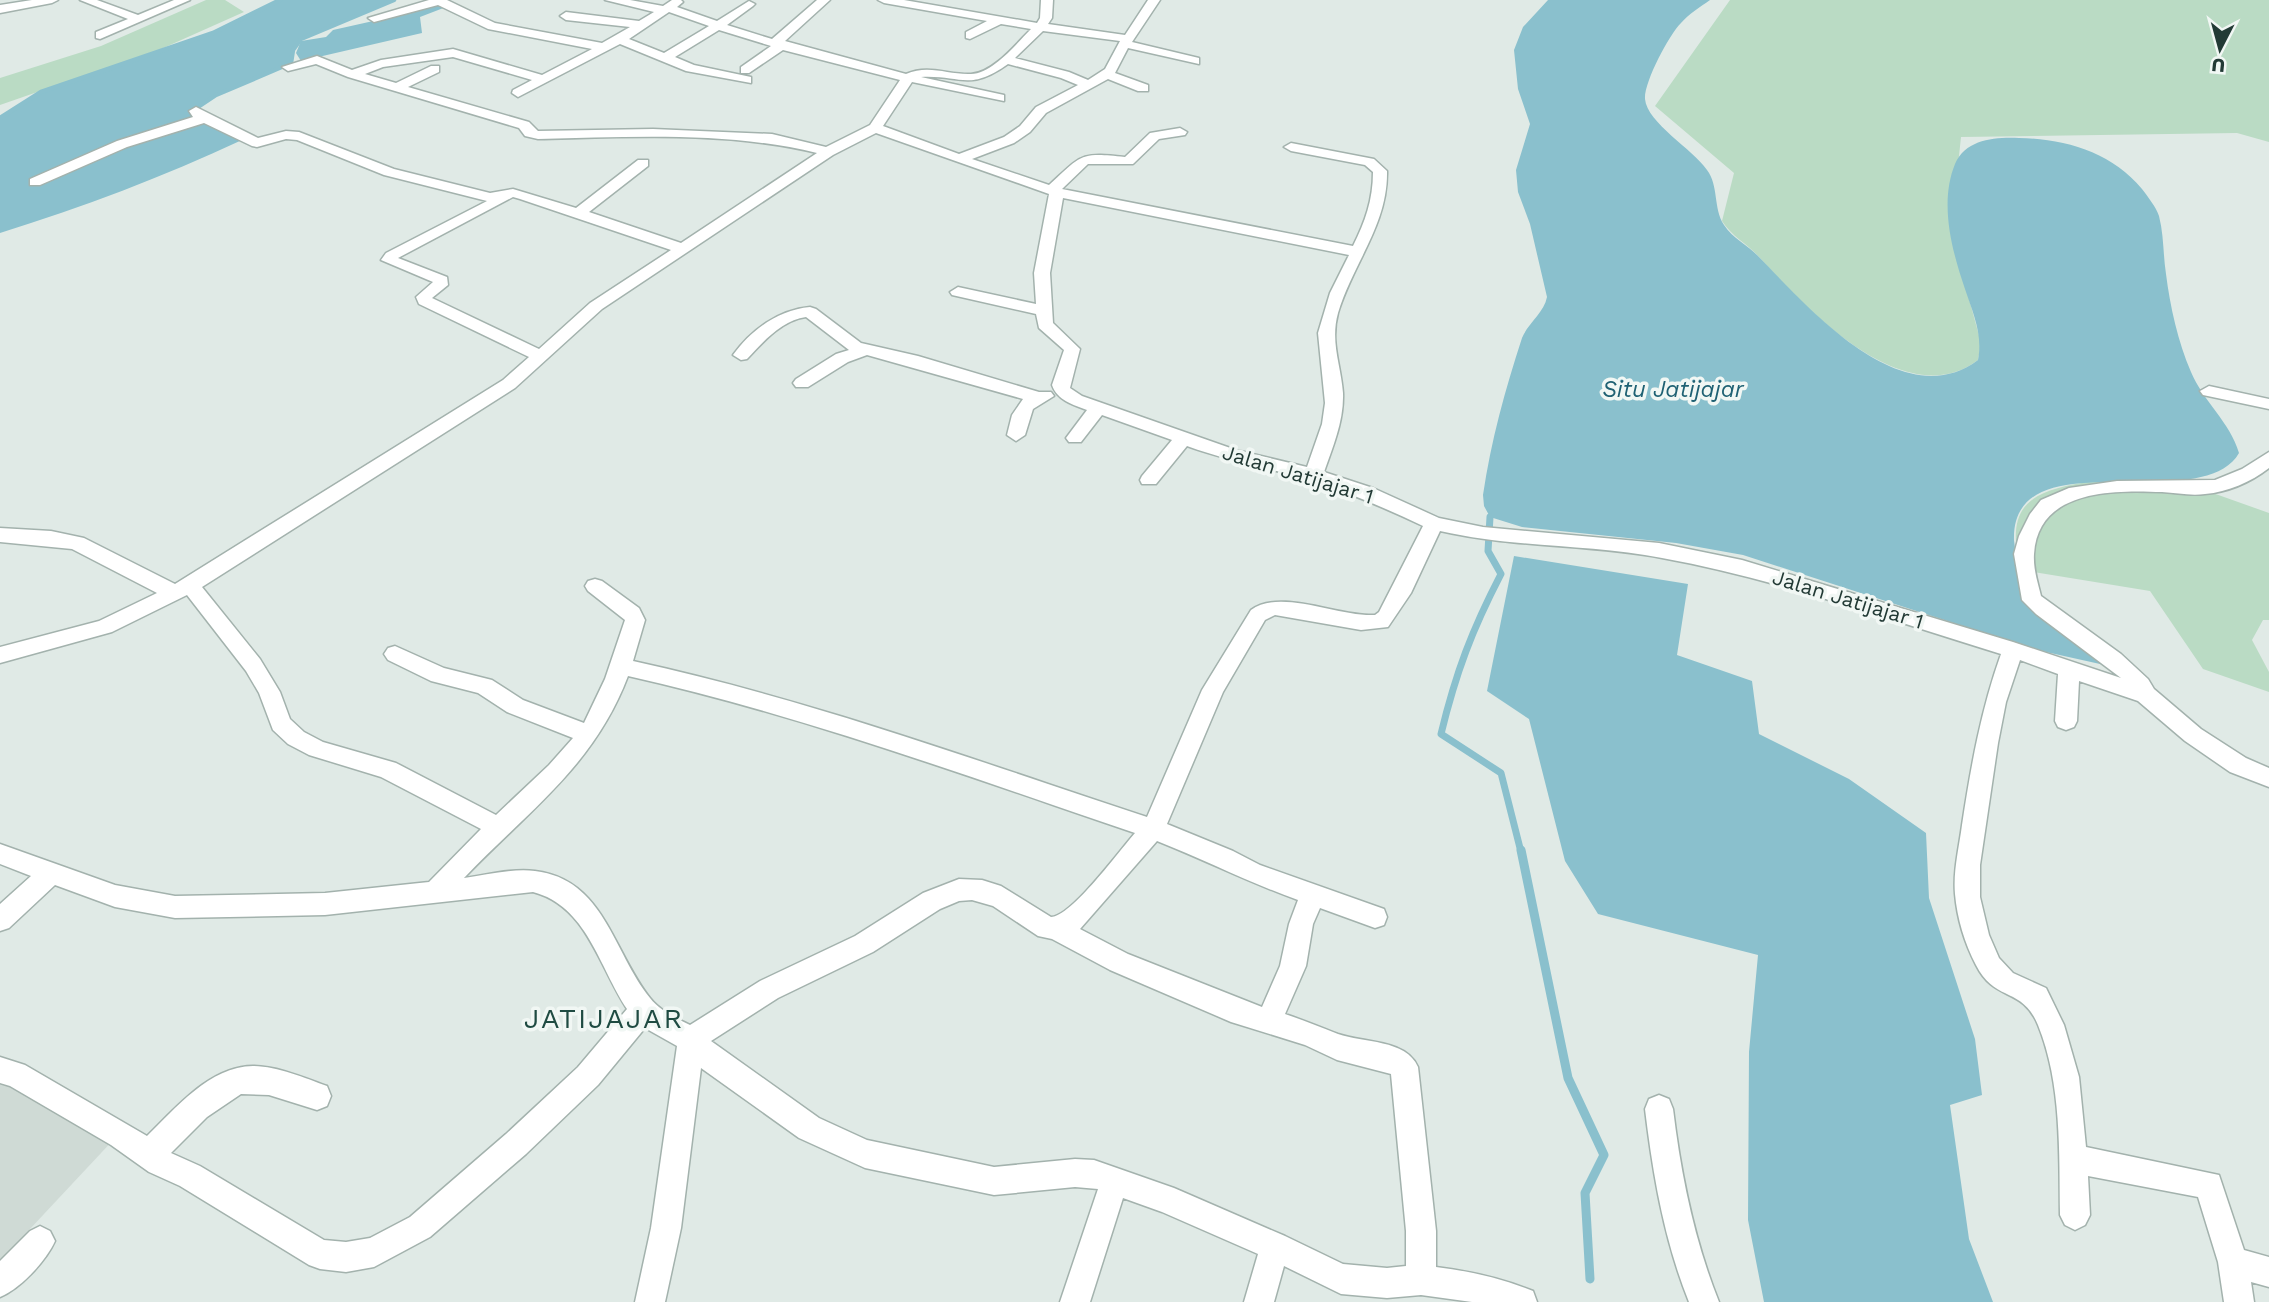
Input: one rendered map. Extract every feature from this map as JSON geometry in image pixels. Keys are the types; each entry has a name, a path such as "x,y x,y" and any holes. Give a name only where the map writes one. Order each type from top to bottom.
{"street":[{"path":"0,9 52,0"},
{"path":"86,0 139,19"},
{"path":"100,35 184,0"},
{"path":"611,0 666,9 748,36 860,67 999,98"},
{"path":"518,93 619,39 679,0"},
{"path":"619,39 663,59 700,71 745,75 824,0"},
{"path":"884,0 1127,42 1195,61"},
{"path":"0,655 105,627 183,589 460,417 509,384 596,306 828,152 875,128 909,77 923,72 978,77 1006,60 1040,27 1046,18 1047,0"},
{"path":"958,159 1009,140 1025,129 1041,110 1107,74 1154,0"},
{"path":"374,18 438,1 492,26 603,47"},
{"path":"663,59 749,4"},
{"path":"566,16 641,25"},
{"path":"970,36 999,20"},
{"path":"352,74 372,66 453,53 541,79"},
{"path":"288,67 315,60 352,74 524,125 530,133 538,135 653,134 772,138 828,152"},
{"path":"1006,60 1065,75 1088,85"},
{"path":"397,87 435,69"},
{"path":"1107,74 1143,88"},
{"path":"35,182 85,158 201,116 257,143 286,135 299,136 389,172 490,197 513,193 580,212 681,248"},
{"path":"875,128 1055,191 1358,252"},
{"path":"1068,396 1061,385 1072,349 1045,325 1041,273 1055,191 1084,160 1097,158 1128,161 1139,147 1155,134 1180,132"},
{"path":"1291,147 1369,162 1377,168 1382,192 1337,297 1326,334 1334,392 1333,419 1314,475"},
{"path":"580,212 643,163"},
{"path":"513,193 391,256 389,260 441,280 440,285 424,297 425,301 508,343 541,356"},
{"path":"958,292 1045,311"},
{"path":"741,355 773,326 803,312 816,315 855,347 912,360 1036,397 1068,396"},
{"path":"802,383 842,358 865,350"},
{"path":"2209,391 2269,404"},
{"name":"Jalan Jatijajar 1","path":"1068,396 1231,455 1314,475 1366,492 1434,523 1490,535 1659,550 1742,567 2013,650 2146,695 2227,758 2269,778"},
{"path":"1016,435 1019,417 1026,404 1036,397"},
{"path":"1075,438 1098,408"},
{"path":"1149,480 1183,439"},
{"path":"2146,695 2129,673 2032,600 2025,569 2025,548 2035,524 2049,503 2077,493 2104,487 2203,489 2219,486 2258,468 2269,458"},
{"path":"1058,930 1080,914 1153,829 1213,690 1258,615 1266,609 1275,608 1361,622 1387,618 1434,523"},
{"path":"0,535 51,538 77,543 183,589 253,665 269,692 281,724 296,738 317,749 388,770 498,827"},
{"path":"435,892 498,827 545,785 589,734 622,667 635,620 632,613 595,586"},
{"path":"2013,650 1993,711 1967,880 1968,902 1982,947 1995,972 2007,983 2023,986 2039,1001 2058,1047 2070,1117 2075,1214"},
{"path":"395,654 439,675 484,686 515,706 589,734"},
{"path":"622,667 713,687 861,731 1153,829 1225,858 1252,873 1375,917"},
{"path":"2066,721 2070,669"},
{"path":"0,854 115,896 175,907 325,904 533,881 563,890 578,903 592,921 643,1010 691,1040 713,1060 809,1128 865,1154 994,1181 1075,1173 1094,1174 1115,1180 1275,1246 1341,1279 1387,1283 1421,1280 1473,1287 1522,1302"},
{"path":"0,920 50,874"},
{"path":"650,1302 666,1228 691,1040 741,1005 796,975 862,945 932,900 953,890 977,889 1006,900 1046,929 1058,930 1168,983 1268,1023 1309,1034 1337,1047 1393,1060 1404,1067 1421,1231 1421,1280"},
{"path":"1268,1023 1293,966 1301,924 1313,894"},
{"path":"0,1070 15,1074 121,1135 148,1155 320,1254 346,1257 373,1252 420,1227 516,1144 588,1076 643,1010"},
{"path":"148,1155 209,1098 234,1083 252,1078 317,1096"},
{"path":"1659,1109 1664,1151 1686,1248 1704,1302"},
{"path":"2073,1159 2209,1185 2232,1262 2239,1302"},
{"path":"1075,1302 1115,1180"},
{"path":"0,1282 40,1241"},
{"path":"1259,1302 1275,1246"},
{"path":"2232,1262 2269,1272"}],"shaded area":[{"path":"0,1080 116,1137 0,1261"}],"green space":[{"path":"206,0 225,0 244,12 161,49 0,105 0,78 101,46"},
{"path":"1730,0 2269,0 2269,142 2237,133 1961,137 1951,232 1981,343 1978,360 1950,374 1920,374 1889,365 1859,349 1803,303 1755,253 1730,232 1722,221 1734,173 1655,106"},
{"path":"2094,481 2179,481 2269,513 2269,620 2263,620 2252,640 2269,672 2269,692 2203,669 2150,591 2021,570 2016,547 2016,529 2020,514 2028,503 2054,489"}],"water":[{"path":"280,0 394,0 301,39 293,50 291,63 216,95 190,112 242,140 122,191 0,233 0,118 41,92 213,33"},
{"name":"Situ Jatijajar","path":"1548,0 1710,0 1684,20 1664,48 1646,91 1648,108 1662,126 1707,170 1713,183 1718,211 1724,225 1736,238 1755,253 1829,326 1858,348 1888,365 1918,375 1949,374 1978,360 1978,333 1952,243 1948,211 1950,179 1955,164 1966,149 1982,141 2000,138 2054,141 2102,157 2130,176 2142,189 2159,216 2170,299 2186,360 2196,383 2229,431 2239,453 2219,471 2188,479 2074,484 2043,492 2021,509 2014,540 2025,589 2109,666 2037,650 1743,555 1676,543 1522,527 1490,517 1484,506 1483,495 1499,416 1522,338 1543,308 1547,297 1530,224 1518,192 1516,170 1530,124 1518,89 1514,50 1523,27"},
{"path":"437,3 446,7 420,17 422,33 301,61 296,53 301,41 326,37 333,30 409,13"},
{"path":"1514,556 1688,584 1677,655 1752,681 1759,734 1849,779 1926,833 1929,898 1975,1039 1982,1095 1950,1105 1969,1239 1993,1302 1764,1302 1748,1220 1749,1052 1758,955 1598,914 1565,861 1529,719 1487,691"}],"waterway":[{"path":"0,118 41,92 213,33 280,0"},
{"path":"192,111 216,95 291,63 293,50 301,39 394,0"},
{"path":"1490,517 1488,551 1501,574 1466,652 1441,734 1501,773 1521,852"},
{"path":"1521,850 1568,1078 1604,1155 1585,1193 1590,1279"}],"district":[{"name":"JATIJAJAR","path":"604,1018"}]}
